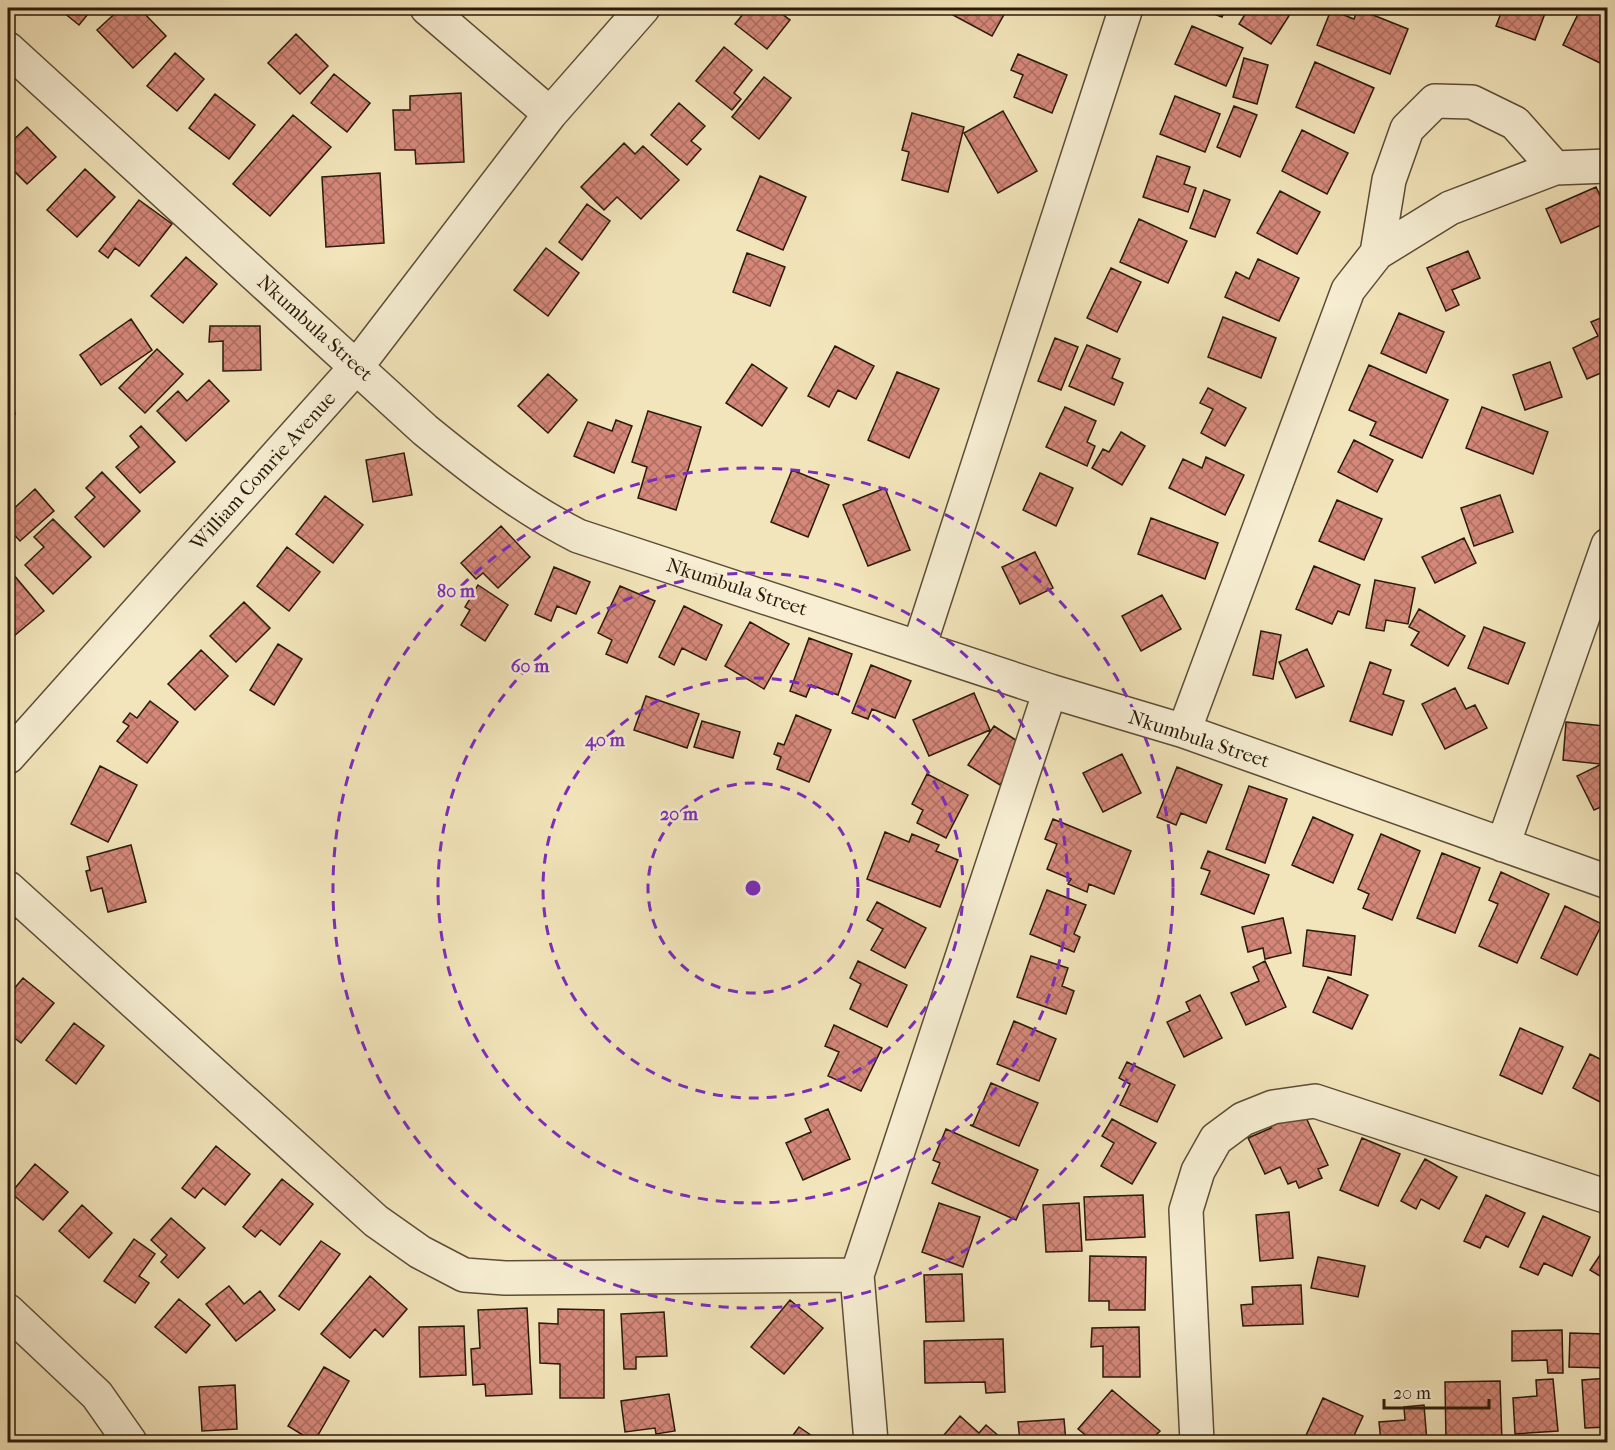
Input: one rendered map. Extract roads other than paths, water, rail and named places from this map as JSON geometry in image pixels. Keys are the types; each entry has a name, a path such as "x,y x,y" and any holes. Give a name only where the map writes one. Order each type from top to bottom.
{"street":[{"path":"427,8 550,114"},
{"name":"William Comrie Avenue","path":"8,757 357,366 550,114 643,8"},
{"path":"920,647 1126,8"},
{"name":"Nkumbula Street","path":"8,49 425,430 497,488 536,514 578,536 920,647 1050,692 1184,731 1608,882"},
{"path":"1377,253 1389,180 1407,129 1435,101 1472,102 1515,123 1555,168"},
{"path":"1184,731 1348,290 1377,253 1450,208 1555,168 1608,166"},
{"path":"1503,845 1608,545"},
{"path":"871,1443 857,1275 1050,692"},
{"path":"8,888 376,1221 420,1252 464,1275 505,1278 857,1275"},
{"path":"1197,1443 1186,1210 1198,1171 1216,1139 1243,1119 1273,1107 1315,1101 1608,1197"},
{"path":"8,1311 97,1395 130,1443"}]}
